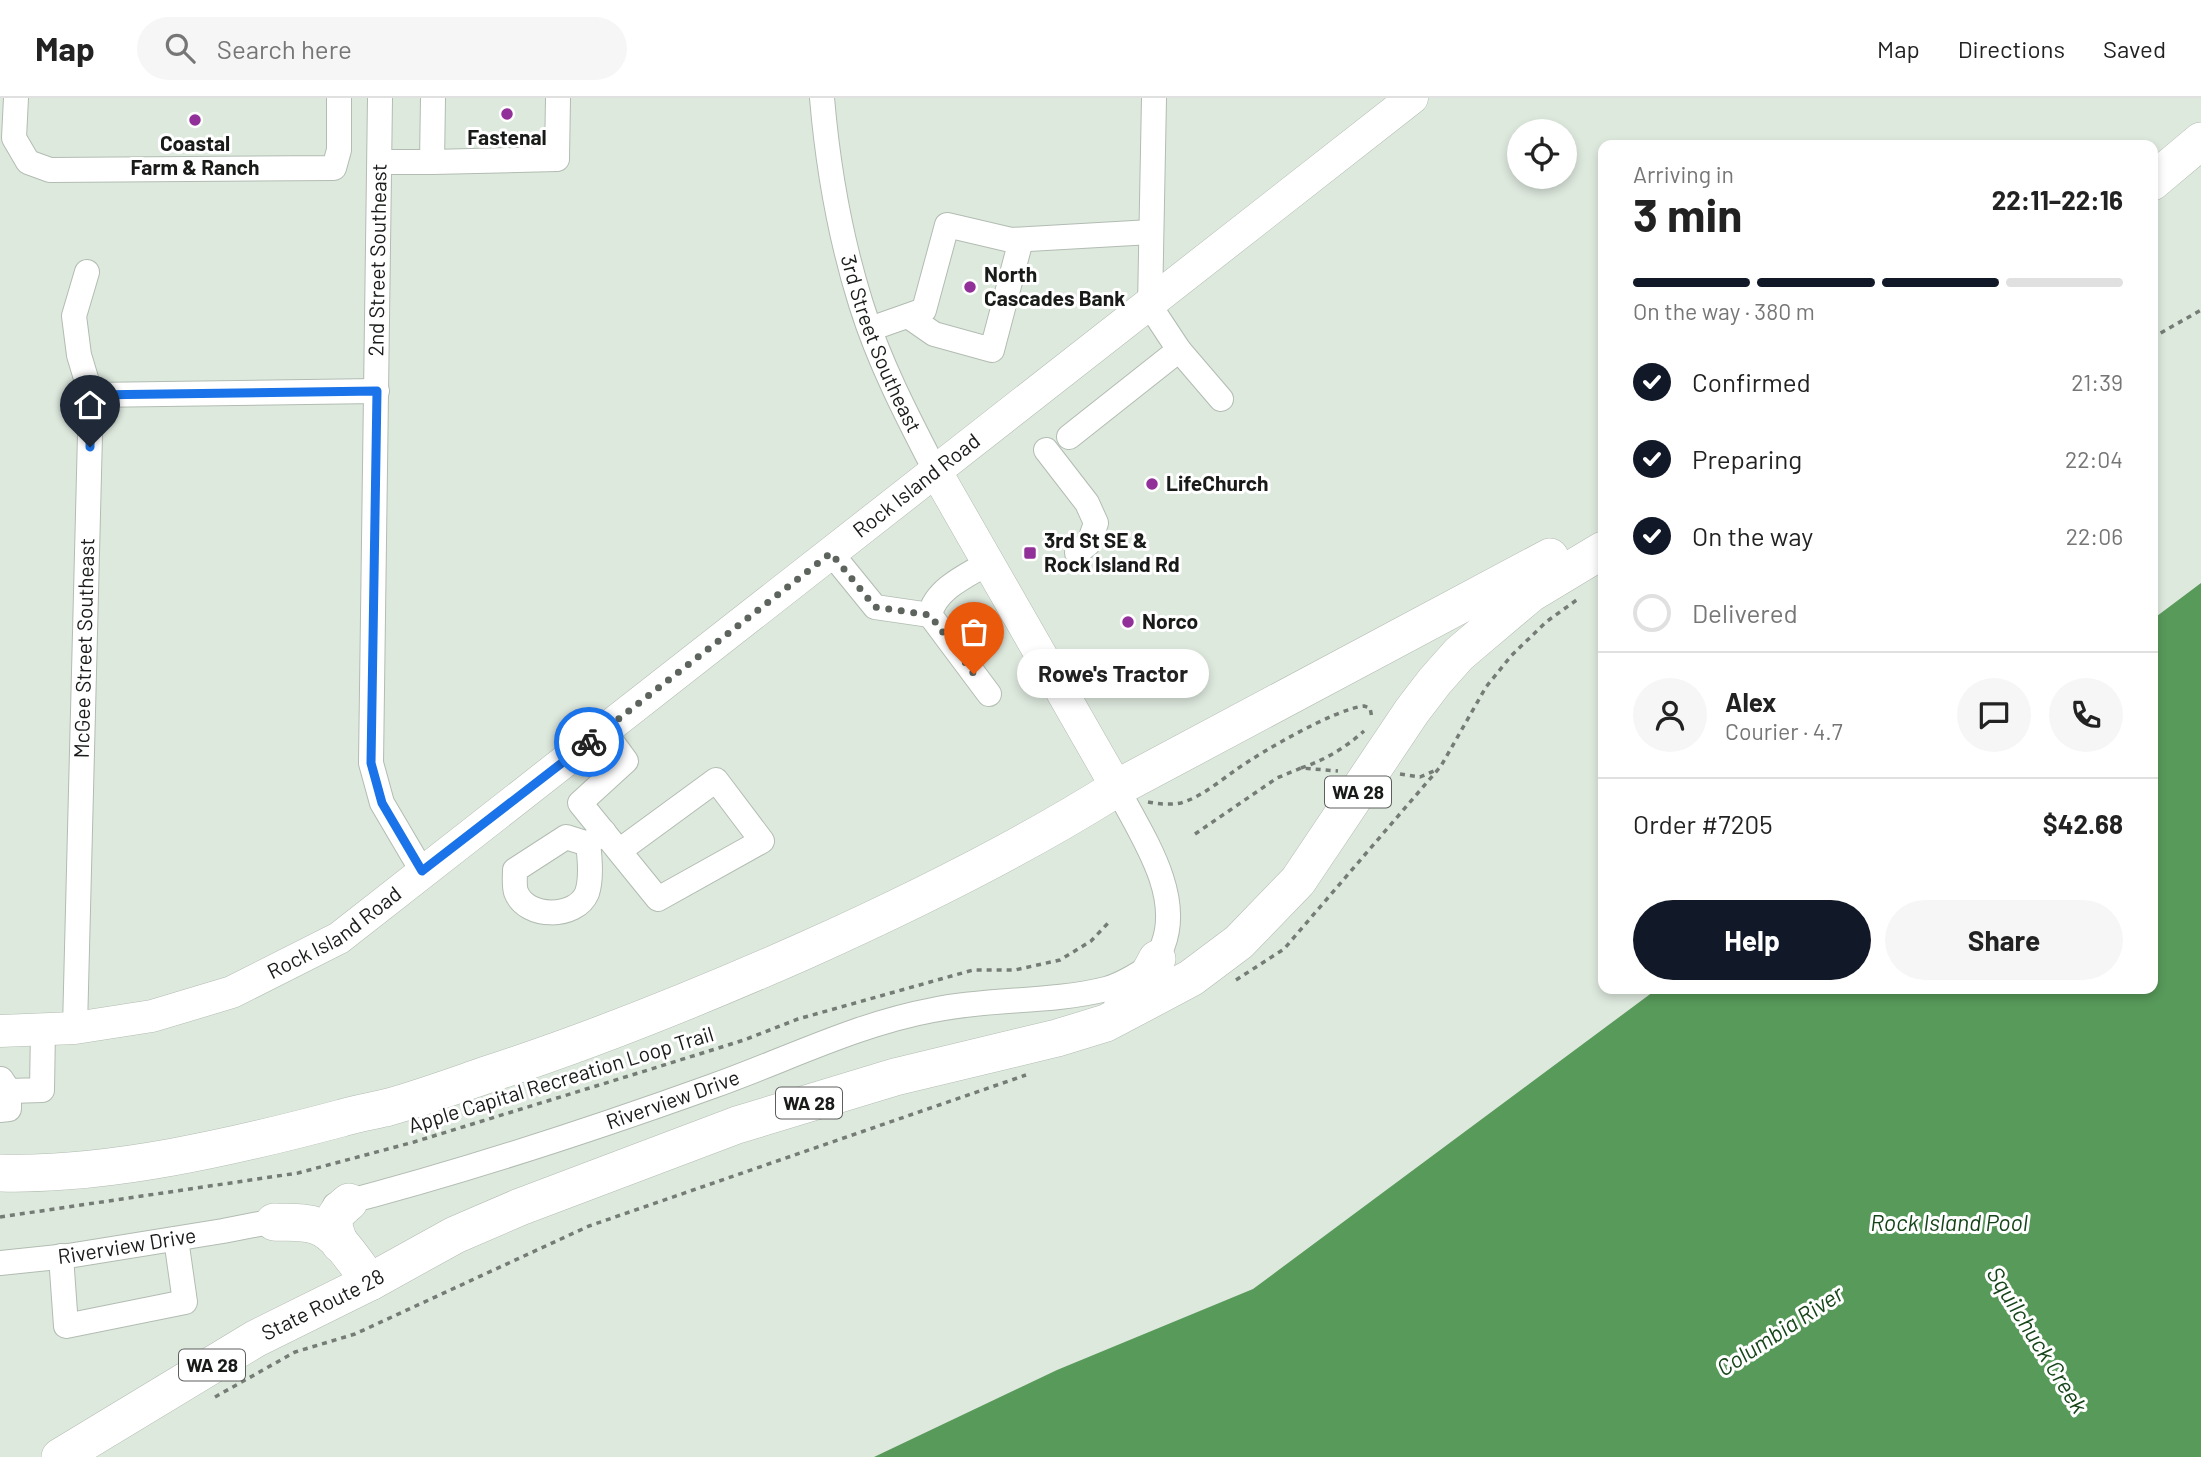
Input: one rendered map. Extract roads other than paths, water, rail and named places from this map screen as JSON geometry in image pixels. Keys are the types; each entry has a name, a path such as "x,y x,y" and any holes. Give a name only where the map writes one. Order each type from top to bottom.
{"highway":[{"path":"2158,177 2201,141"},
{"path":"0,1172 36,1174 145,1160 282,1134 391,1106 552,1053 728,985 892,911 1060,824 1117,788 1598,531"},
{"name":"WA 28","path":"1106,1023 1191,978 1263,920 1306,871 1412,711 1446,668 1521,601 1598,553"},
{"path":"1106,1023 1133,999 1157,959"},
{"name":"State Route 28","path":"60,1457 255,1339 455,1235 520,1207 737,1125 895,1077 1057,1038 1106,1023"},
{"path":"340,1244 334,1220 339,1210 349,1202"},
{"path":"274,1222 315,1225 323,1229 340,1244 369,1282"}],"main road":[{"name":"Rock Island Road","path":"0,1031 75,1028 152,1016 232,992 339,938 935,470 1150,306 1412,98"},
{"name":"3rd Street Southeast","path":"935,470 1117,788"},
{"path":"0,1186 36,1174"}],"street":[{"path":"16,98 14,138 28,162 50,170 334,168 339,150 339,98"},
{"name":"2nd Street Southeast","path":"380,98 371,763 382,803 422,871"},
{"path":"432,162 433,98"},
{"path":"380,162 557,159 558,98"},
{"name":"3rd Street Southeast","path":"822,98 828,154 841,229 870,329 892,383 935,470"},
{"path":"1154,98 1150,306 1179,350 1221,399"},
{"path":"870,329 924,310 947,225 1011,240 1151,232"},
{"path":"908,316 934,334 992,350 1021,240"},
{"name":"McGee Street Southeast","path":"75,1028 91,395 79,355 74,316 87,272"},
{"path":"1069,437 1179,350"},
{"path":"91,395 377,391"},
{"path":"1046,450 1087,503 1096,523 1089,543 1077,553"},
{"path":"831,553 875,607 930,615 989,694"},
{"path":"930,615 932,604 950,587 988,563"},
{"path":"604,731 626,761 580,803 604,842 658,899 762,841 716,780 604,842"},
{"path":"1117,788 1156,865 1165,893 1169,918 1167,934 1157,959"},
{"name":"Riverview Drive","path":"0,1263 61,1256 274,1222 480,1166 661,1105 902,1017 964,1004 1107,989 1128,980 1157,959"},
{"path":"3,1093 42,1090 43,1029"},
{"path":"61,1256 66,1326 185,1302 176,1238"}],"water":[{"name":"Rock Island Pool","path":"2201,583 2201,1457 874,1457 1057,1370 1253,1289 1650,994 2158,994 2158,615"}],"place":[{"name":"Fastenal","path":"507,114"},
{"name":"Coastal Farm & Ranch","path":"195,120"},
{"name":"North Cascades Bank","path":"970,287"},
{"name":"LifeChurch","path":"1152,484"},
{"name":"3rd St SE & Rock Island Rd","path":"1030,553"},
{"name":"Norco","path":"1128,622"},
{"name":"Rowe's Tractor","path":"974,674"}],"water label":[{"name":"Columbia River","path":"1780,1331"},
{"name":"Squilchuck Creek","path":"2037,1340"}]}
